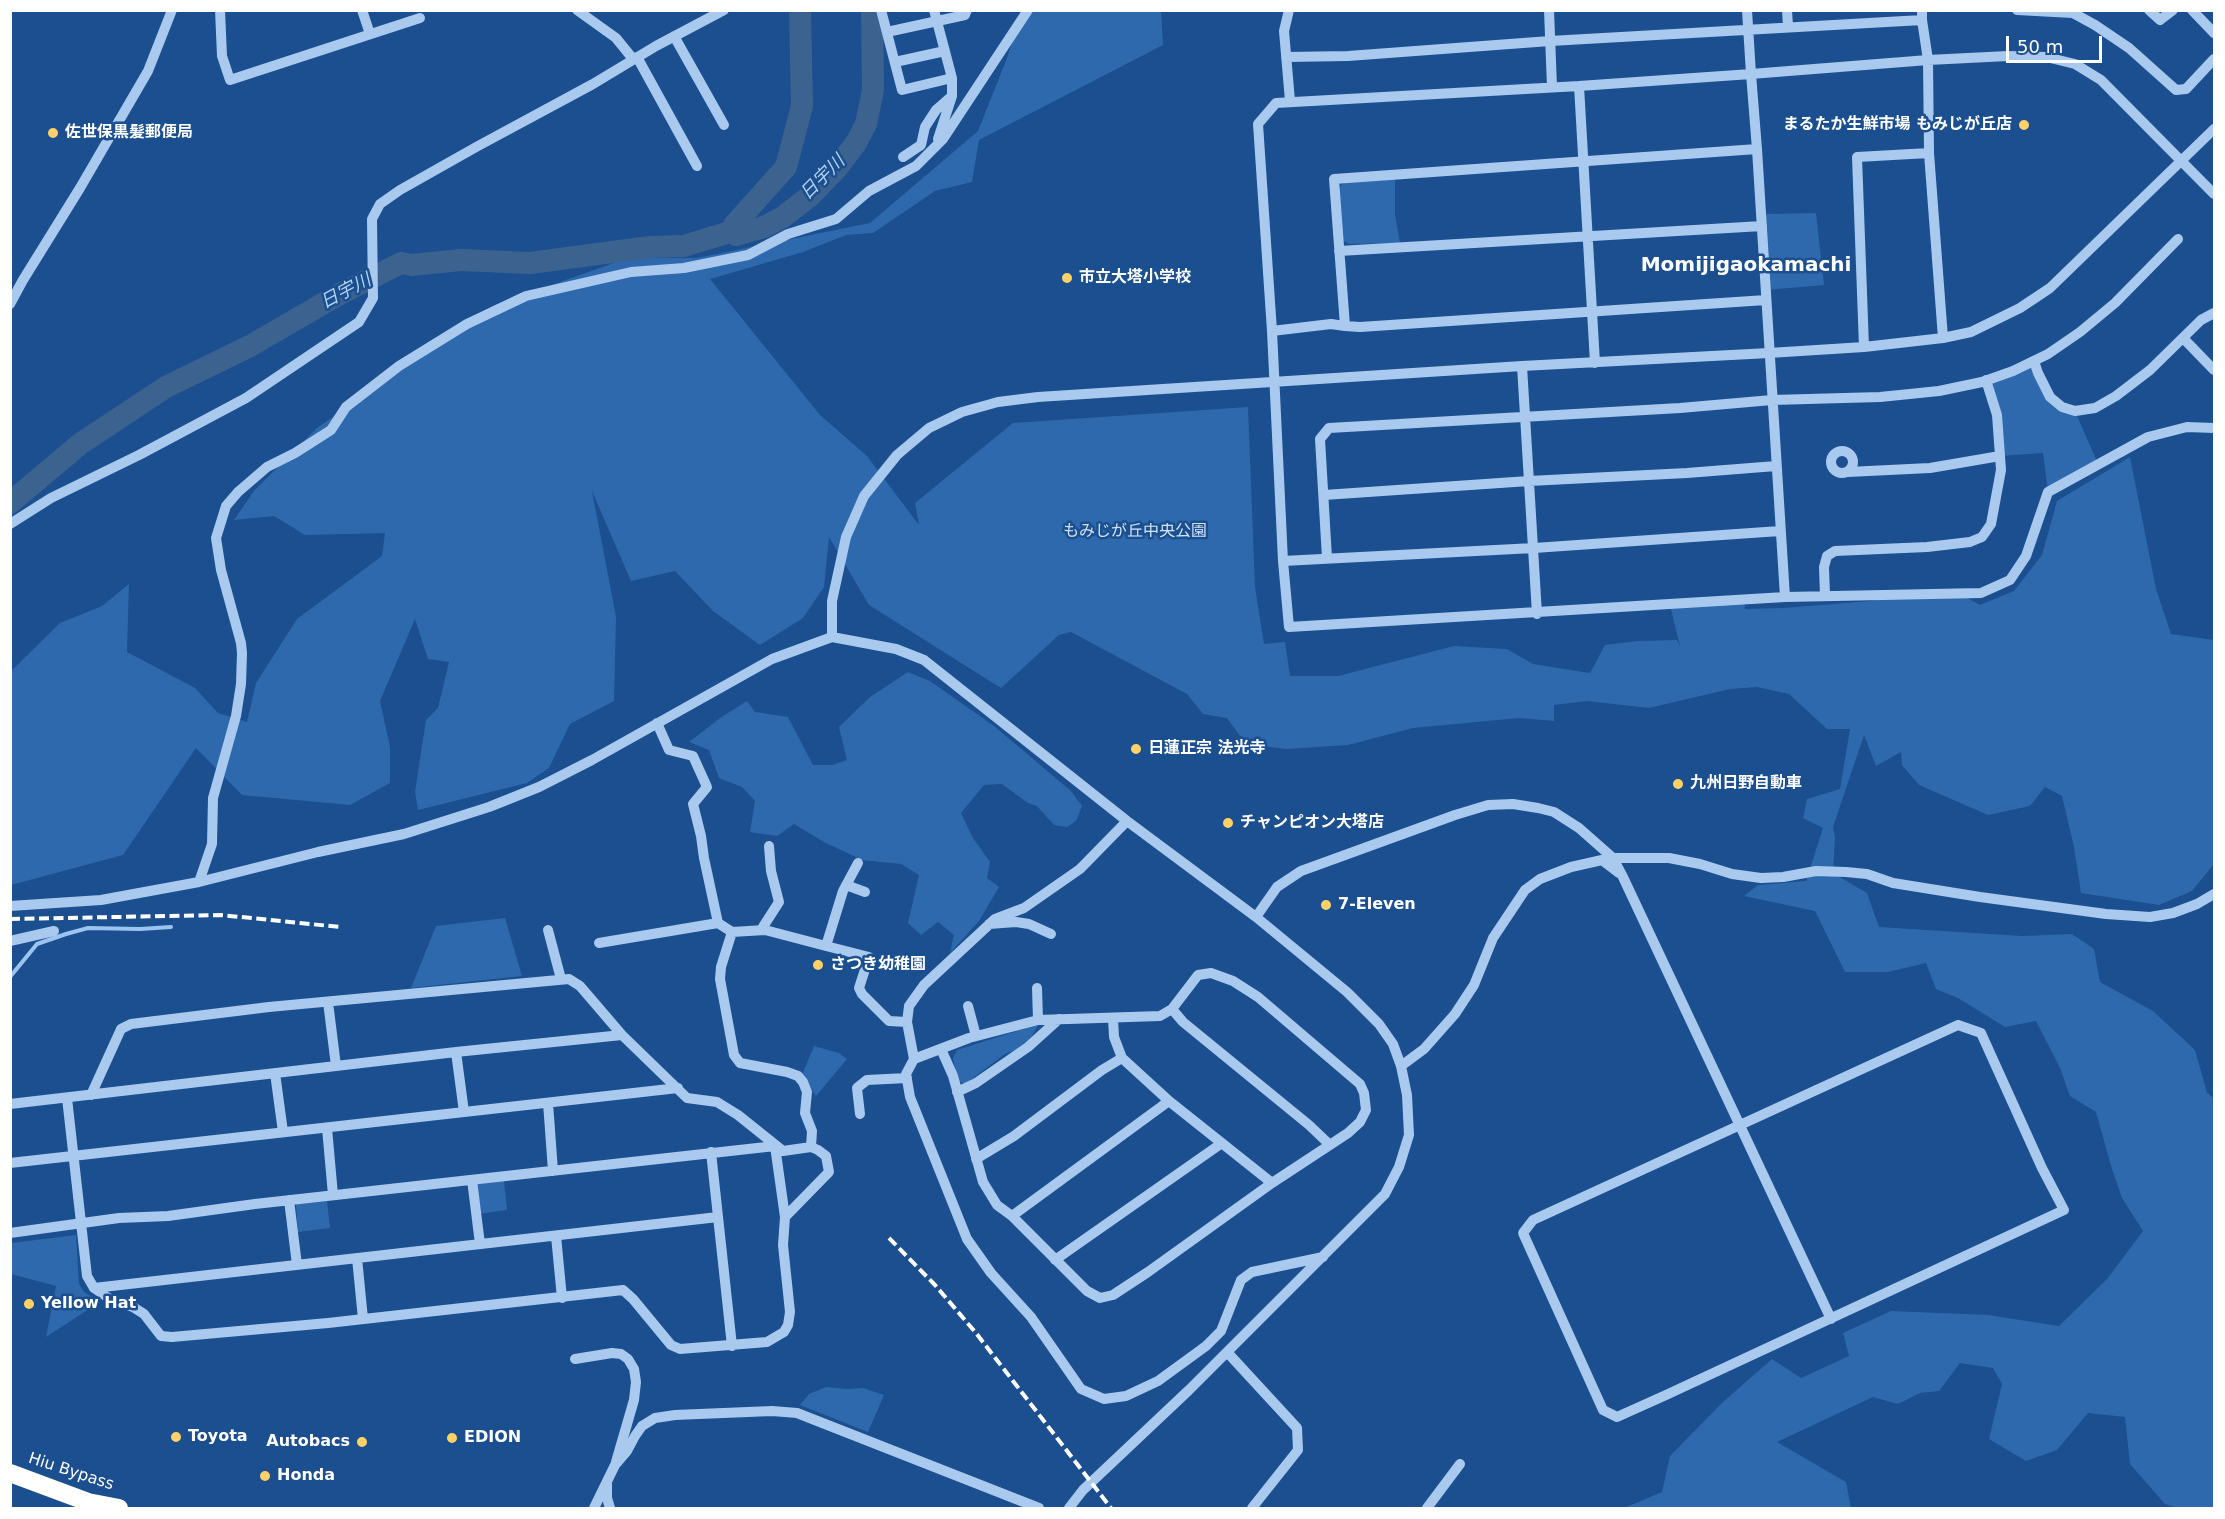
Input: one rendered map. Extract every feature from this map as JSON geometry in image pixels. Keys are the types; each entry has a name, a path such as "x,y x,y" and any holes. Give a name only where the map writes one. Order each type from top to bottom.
{"highway":[{"name":"Hiu Bypass","path":"10,1473 88,1502 119,1509"}],"street":[{"path":"12,295 148,71 172,10"},
{"path":"220,10 222,56 230,80 420,18"},
{"path":"362,10 370,34"},
{"path":"577,10 616,38 635,58 697,166"},
{"path":"10,524 51,498 139,455 255,392 359,322 373,298 372,219 380,204 400,190 478,146 594,84 635,58 724,10"},
{"path":"881,10 902,90 952,78"},
{"path":"887,32 935,16 965,15 967,10"},
{"path":"199,882 212,844 213,798 236,716 241,684 241,643 220,570 216,538 226,506 238,492 267,467 295,453 331,430 346,407 399,366 467,324 526,296 574,283 631,272 684,268 748,255 788,234 836,219 869,191 916,166 936,145 968,102 1028,10"},
{"path":"1290,10 1284,31 1290,101"},
{"path":"1549,10 1552,87"},
{"path":"1747,10 1785,597"},
{"path":"1787,10 1788,26"},
{"path":"2017,10 2069,11 2129,48 2176,90 2186,89 2214,59"},
{"path":"2149,10 2160,20 2173,10"},
{"path":"2192,10 2214,33"},
{"path":"1286,57 1348,56 1922,15 1928,60 1929,153 1943,338"},
{"path":"935,16 952,78 952,96 936,145"},
{"path":"674,36 724,125"},
{"path":"895,62 945,51"},
{"path":"2214,194 2101,80 2075,64 2037,57 1928,60 1580,86 1290,101 1275,103 1258,124 1272,331 1283,561 1289,627 1537,614 1825,595 1981,593 2010,580 2026,556 2048,492 2148,437 2187,427 2214,428"},
{"path":"1580,86 1595,363"},
{"path":"903,157 921,145 925,127 936,110 952,96"},
{"path":"832,637 831,601 846,537 864,496 897,455 929,428 962,412 998,402 1038,397 1864,347 1943,338 1971,332 2020,308 2050,288 2214,131"},
{"path":"1345,326 1334,179 1757,149"},
{"path":"1864,347 1857,157 1929,153"},
{"path":"1339,251 1762,226"},
{"path":"1327,558 1320,439 1329,428 1669,409 1772,400 1940,392 2018,369 2080,333 2115,303 2178,239"},
{"path":"1272,331 1331,324 1360,327 1766,300"},
{"path":"2034,361 2050,397 2062,408 2075,411 2095,408 2116,396 2150,370 2201,320 2214,312"},
{"path":"2183,338 2214,370"},
{"path":"1522,366 1537,614"},
{"path":"1825,595 1824,567 1827,556 1835,551 1926,547 1970,542 1982,537 1990,524 2001,470 1998,415 1986,380"},
{"path":"1848,472 1930,468 2000,456"},
{"path":"1324,495 1776,466"},
{"path":"1283,561 1534,548 1779,531"},
{"path":"10,906 101,900 199,882 318,852 404,834 489,807 560,776 772,659 832,637 896,649 924,660 1126,821 1256,917 1347,992 1379,1024 1393,1044 1401,1066 1407,1095 1409,1135 1399,1167 1385,1194 1324,1257 1083,1490 1069,1509"},
{"path":"657,723 669,750 693,756 707,787 693,804 718,923"},
{"path":"1256,917 1277,888 1301,871 1488,805 1513,804 1554,812 1596,841 1613,858 1622,875 1831,1319"},
{"path":"1126,821 1080,870 1024,908 988,924 924,985 909,1006 906,1022 914,1059 906,1074 910,1097 967,1239 991,1273 1031,1317 1081,1389 1104,1399 1126,1396 1158,1381 1221,1331 1241,1280 1252,1272 1324,1257"},
{"path":"761,930 779,902 771,871 770,846"},
{"path":"1613,858 1670,858 1732,874 1761,878 1816,871 1867,874 1893,883 1980,897 2106,914 2150,917 2173,913 2197,904 2214,894"},
{"path":"1401,1066 1424,1049 1455,1014 1474,985 1493,938 1525,890 1540,879 1571,867 1602,860 1622,875"},
{"path":"826,946 846,885 858,863"},
{"path":"846,885 865,892"},
{"path":"988,924 1016,922 1029,924 1051,934"},
{"path":"599,943 718,923 732,932 761,930 869,957 859,988 861,994 889,1021 906,1022"},
{"path":"548,930 561,979"},
{"path":"10,941 54,931"},
{"path":"732,932 721,967 720,979 734,1055 740,1063 798,1076 807,1092 805,1113 812,1131 811,1147"},
{"path":"914,1059 976,1036 1038,1020 1160,1016 1172,1009 1198,975 1211,973 1233,981 1258,997 1360,1084 1364,1093 1366,1110 1360,1122 1330,1145 1113,1295 1100,1298 1087,1291 1012,1216 997,1205 983,1182 953,1076 941,1050"},
{"path":"91,1095 121,1029 131,1024 569,979 580,986 622,1035 687,1098 717,1102 746,1121 783,1151 811,1147 826,1156 829,1172 784,1217"},
{"path":"1037,988 1038,1020"},
{"path":"328,1002 336,1066"},
{"path":"968,1006 976,1036"},
{"path":"1172,1009 1183,1022 1309,1125 1330,1145"},
{"path":"1113,1018 1114,1037 1122,1058 1169,1101 1272,1183"},
{"path":"957,1092 976,1083 1028,1047 1059,1019"},
{"path":"1958,1025 1981,1033 2031,1144 2064,1210 1617,1417 1603,1410 1522,1233 1533,1220 1740,1126 1958,1025"},
{"path":"10,1104 622,1035"},
{"path":"456,1052 464,1112"},
{"path":"975,1159 1014,1136 1102,1070 1122,1058"},
{"path":"275,1073 283,1132"},
{"path":"860,1114 857,1088 867,1080 907,1078"},
{"path":"10,1163 678,1088"},
{"path":"67,1098 87,1276 94,1288 110,1299 133,1307 144,1314 161,1336 172,1337 363,1319 623,1290 671,1346 680,1349 767,1342 784,1332 788,1325 790,1312 783,1245 784,1217 775,1146"},
{"path":"1012,1216 1169,1101"},
{"path":"548,1103 553,1171"},
{"path":"327,1128 333,1195"},
{"path":"1055,1260 1222,1143"},
{"path":"10,1233 119,1218 168,1216 289,1200 775,1146"},
{"path":"711,1152 732,1346"},
{"path":"472,1180 480,1244"},
{"path":"289,1200 297,1265"},
{"path":"94,1288 718,1217"},
{"path":"556,1236 562,1298"},
{"path":"357,1258 363,1319"},
{"path":"1227,1352 1297,1428 1298,1450 1252,1509"},
{"path":"574,1359 612,1353 621,1354 628,1359 634,1369 636,1382 634,1400 615,1465 594,1509"},
{"path":"615,1465 627,1451 642,1426 655,1418 750,1412 797,1413 1040,1509"},
{"path":"1426,1509 1460,1464"},
{"path":"607,1483 610,1509"}],"green space":[{"name":"もみじが丘中央公園","path":"1022,11 1161,11 1163,45 979,140 972,182 935,191 873,233 846,235 803,252 710,279 820,415 867,456 919,525 915,503 1013,423 1248,407 1255,587 1264,644 1285,642 1290,676 1338,676 1454,646 1507,649 1533,664 1590,673 1605,645 1677,640 1680,646 1670,605 1744,600 1745,609 1783,608 1871,601 1902,595 1960,594 1980,605 2014,591 2042,555 2057,501 2130,457 2156,589 2171,634 2214,640 2214,864 2192,891 2159,905 2081,893 2074,847 2062,796 2045,787 2030,806 1988,815 1919,785 1902,765 1901,752 1876,766 1864,735 1833,827 1835,837 1833,873 1867,893 1879,927 2022,936 2072,934 2094,949 2100,982 2153,1011 2195,1050 2207,1093 2214,1098 2214,1508 2177,1508 2165,1504 2130,1464 2125,1417 2088,1413 2057,1450 2026,1461 1989,1439 2002,1384 1993,1368 1960,1363 1939,1391 1920,1393 1898,1404 1873,1397 1777,1442 1846,1482 1851,1508 1624,1508 1662,1492 1670,1456 1723,1402 1772,1359 1801,1378 1849,1356 1843,1333 1891,1311 1988,1315 2059,1326 2107,1279 2143,1231 2122,1198 2096,1112 2070,1096 2060,1068 2036,1021 2005,1027 1958,998 1936,989 1926,963 1888,972 1845,972 1815,911 1744,896 1758,885 1806,881 1823,828 1803,818 1807,799 1840,789 1850,729 1827,729 1789,694 1757,687 1730,689 1649,708 1587,701 1554,705 1554,721 1519,718 1413,728 1348,745 1287,749 1262,746 1240,736 1227,718 1203,714 1187,694 1071,632 1059,635 1001,688 869,605 829,537 824,587 803,618 760,645 713,611 675,571 631,581 592,491 616,617 614,701 570,724 549,768 527,783 418,810 415,792 426,720 438,708 449,662 428,659 415,619 380,701 390,747 390,783 350,805 242,795 196,748 123,855 11,885 11,671 60,623 102,606 129,584 127,652 195,688 218,713 247,722 256,683 297,619 382,556 385,533 305,535 274,516 234,520 254,491 317,428 492,306 628,258 697,258 870,223 978,131 1007,58"},
{"path":"1395,178 1395,215 1400,243 1349,244 1342,240 1338,191 1342,184"},
{"path":"1816,213 1824,285 1766,290 1761,214"},
{"path":"2034,361 2048,393 2075,411 2098,464 2048,492 2043,453 2000,456 1986,380"},
{"path":"908,672 930,681 994,726 1071,791 1082,806 1076,821 1067,827 1054,825 1037,806 1028,803 1002,784 984,785 961,813 973,838 990,862 987,878 999,887 979,921 950,953 954,935 938,922 921,935 908,923 919,875 901,864 862,860 824,842 794,824 777,836 750,832 755,801 742,787 719,778 709,750 689,742 747,701 755,712 788,717 813,765 832,765 847,760 839,727 870,697"},
{"path":"505,918 522,976 411,988 436,926"},
{"path":"1039,1024 1031,1037 1017,1050 1005,1054 965,1084 957,1081 953,1058 957,1050"},
{"path":"814,1046 839,1053 847,1059 816,1096 802,1075"},
{"path":"504,1181 507,1210 478,1214 475,1184"},
{"path":"327,1201 330,1228 298,1232 296,1204"},
{"path":"76,1235 79,1284 84,1292 100,1302 46,1337 56,1286 11,1274 11,1243"},
{"path":"826,1387 863,1388 884,1395 868,1432 800,1405 809,1394"}],"waterway":[{"name":"日宇川","path":"733,231 734,225 786,167 802,106 800,10"},
{"name":"日宇川","path":"10,503 80,444 166,387 250,346 338,295 401,263 412,265 461,260 530,263 650,247 684,246 733,231 736,235 764,227 783,217 810,196 837,168 856,143 866,124 873,90 872,10"},
{"path":"10,977 37,944 66,934 88,928 171,927"}],"railway":[{"path":"10,919 221,915 340,927"},
{"path":"889,1238 935,1285 976,1333 1111,1508"}],"place":[{"name":"まるたか生鮮市場 もみじが丘店","path":"2024,125"},
{"name":"佐世保黒髪郵便局","path":"53,133"},
{"name":"市立大塔小学校","path":"1067,278"},
{"name":"日蓮正宗 法光寺","path":"1136,749"},
{"name":"九州日野自動車","path":"1678,784"},
{"name":"チャンピオン大塔店","path":"1228,823"},
{"name":"7-Eleven","path":"1326,905"},
{"name":"さつき幼稚園","path":"818,965"},
{"name":"Yellow Hat","path":"29,1304"},
{"name":"Toyota","path":"176,1437"},
{"name":"EDION","path":"452,1438"},
{"name":"Autobacs","path":"362,1442"},
{"name":"Honda","path":"265,1476"}],"district":[{"name":"Momijigaokamachi","path":"1746,266"}]}
